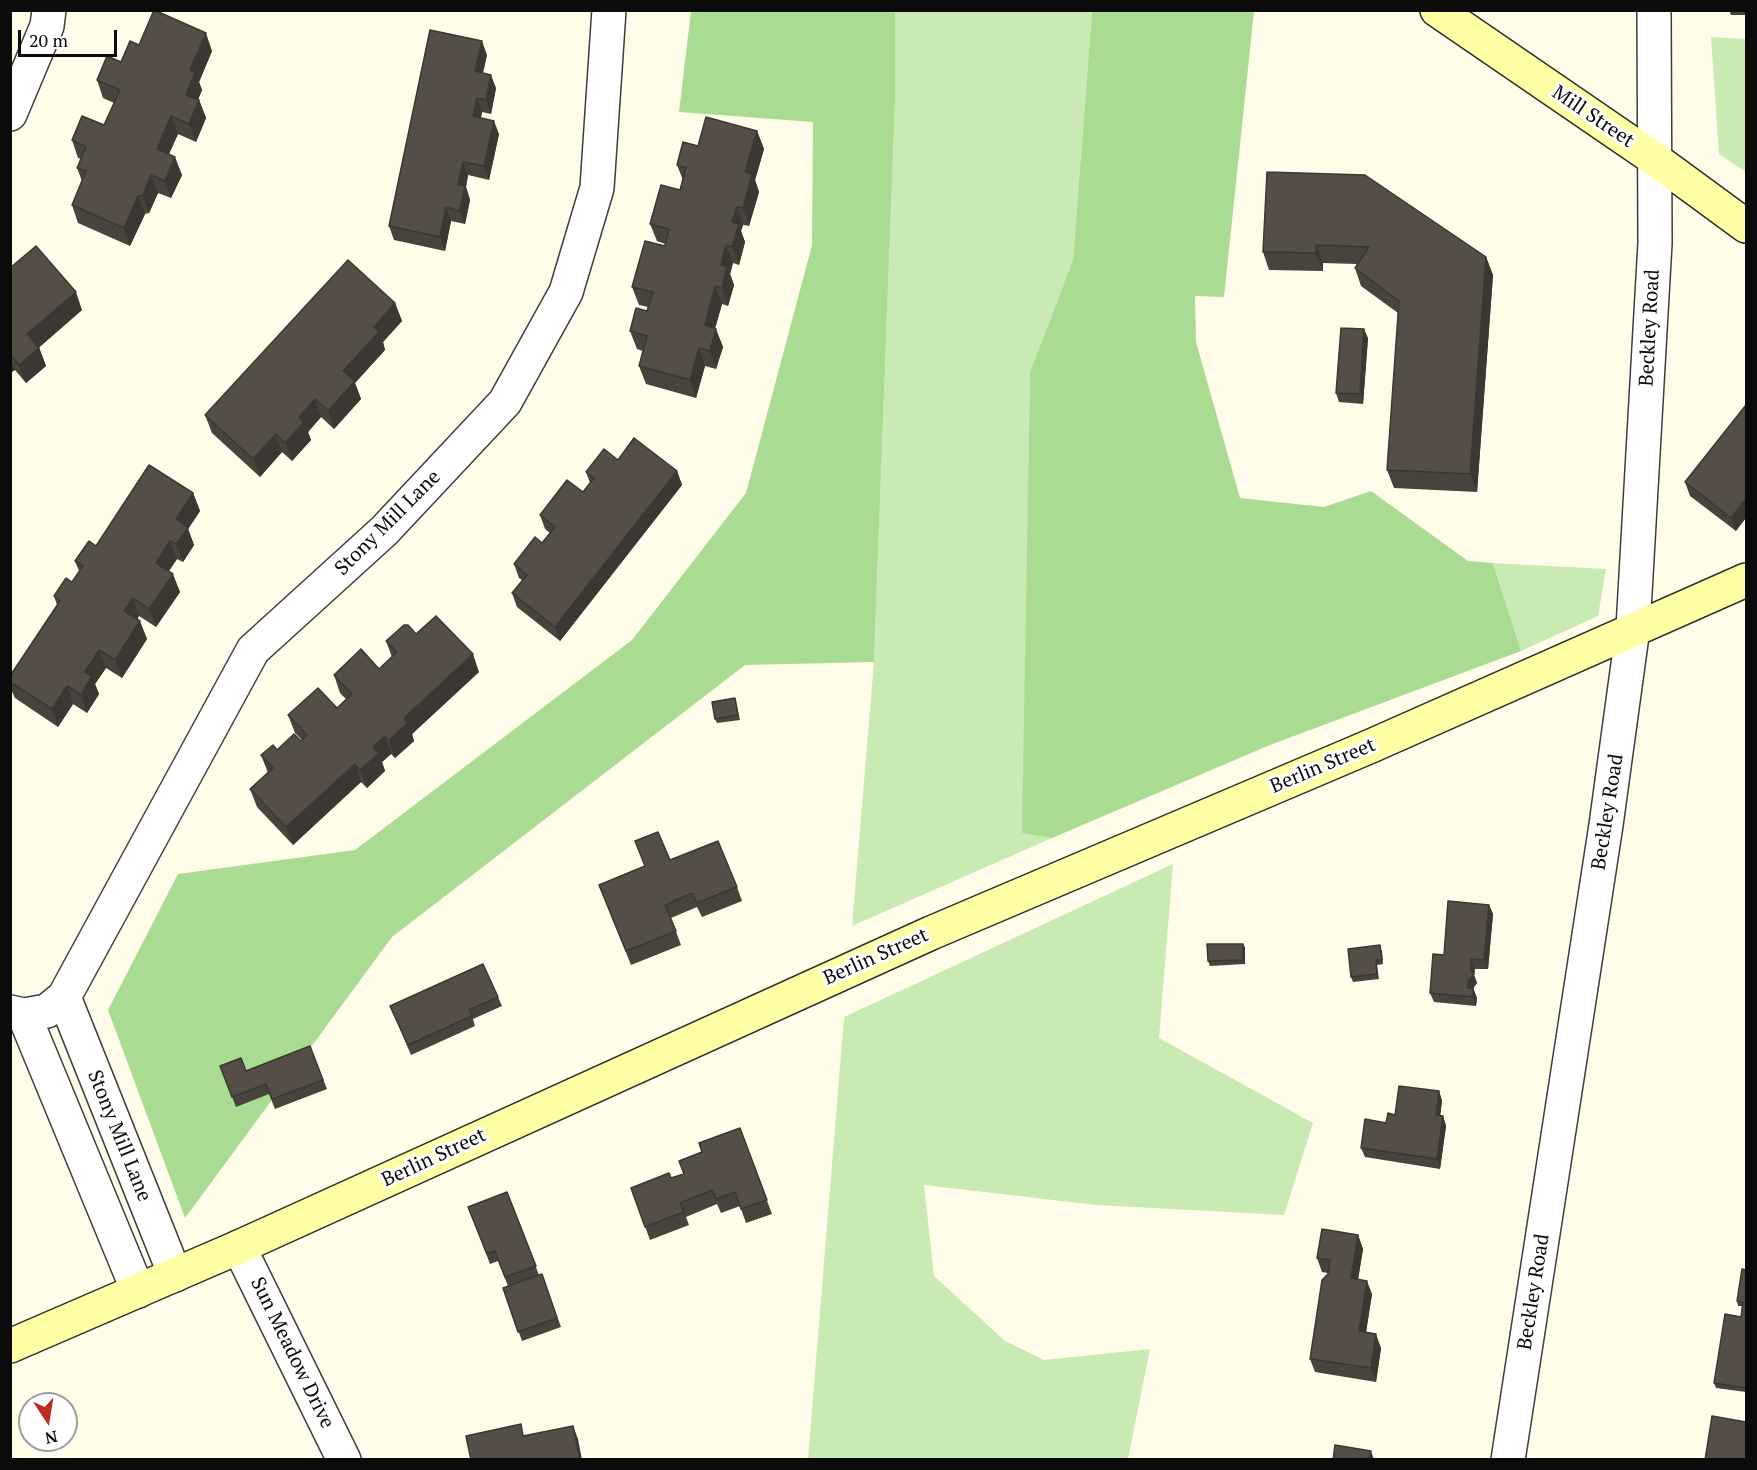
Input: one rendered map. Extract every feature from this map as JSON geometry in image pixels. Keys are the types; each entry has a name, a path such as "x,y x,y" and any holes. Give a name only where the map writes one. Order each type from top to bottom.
{"street":[{"path":"10,114 46,26 49,10"},
{"name":"Stony Mill Lane","path":"138,1291 17,1014 47,1011 64,997 253,651 384,531 505,402 566,292 597,188 609,10"},
{"name":"Mill Street","path":"1437,10 1656,159 1746,226"},
{"name":"Beckley Road","path":"1508,1460 1606,825 1633,628 1655,243 1654,10"},
{"name":"Berlin Street","path":"10,1346 239,1247 861,964 1371,746 1633,628 1746,580"},
{"name":"Stony Mill Lane","path":"64,997 175,1275"},
{"name":"Sun Meadow Drive","path":"239,1247 344,1460"}],"green space":[{"path":"691,11 895,11 895,101 874,662 745,665 392,937 185,1218 108,1010 178,874 355,850 632,640 746,493 812,245 813,122 679,112"},
{"path":"895,11 1092,11 1073,260 1030,372 1023,833 1052,838 852,926 874,662 895,101"},
{"path":"1092,11 1254,11 1224,297 1195,296 1196,342 1240,498 1324,507 1371,491 1468,561 1493,563 1521,651 1270,745 1052,838 1022,833 1030,372 1073,260"},
{"path":"1711,37 1746,39 1746,172 1719,154"},
{"path":"1493,563 1606,569 1598,616 1521,651"},
{"path":"1173,864 1159,1038 1313,1123 1284,1215 1096,1205 924,1185 934,1276 1005,1341 1044,1360 1150,1349 1128,1459 808,1459 844,1017"}],"building":[{"path":"154,10 206,33 190,70 195,72 186,95 199,100 189,124 171,116 157,149 175,157 165,181 151,175 143,195 138,196 124,228 72,205 86,171 77,168 86,147 72,140 82,116 104,125 120,90 97,80 107,56 121,62 130,41 139,45"},
{"path":"430,30 482,41 475,71 491,75 486,100 477,98 473,116 494,121 484,166 463,162 458,184 465,186 460,211 446,207 440,237 389,226"},
{"path":"706,117 757,131 745,172 752,174 743,208 737,207 732,222 739,224 732,247 726,245 721,265 727,267 722,288 715,286 705,325 716,329 710,351 699,348 690,380 639,366 647,336 630,331 636,308 647,311 653,292 632,287 645,241 665,246 669,229 650,224 661,185 680,190 686,168 677,165 683,142 698,146"},
{"path":"1267,172 1365,175 1486,257 1470,474 1387,470 1399,301 1355,268 1369,247 1316,245 1316,253 1263,252"},
{"path":"36,246 76,292 27,334 39,348 19,365 10,354 10,268"},
{"path":"348,260 395,303 374,327 379,332 343,371 355,381 328,411 315,399 299,417 304,422 285,443 276,434 253,459 205,415"},
{"path":"1341,328 1364,329 1360,394 1336,393"},
{"path":"1746,405 1746,498 1731,518 1685,482"},
{"path":"634,438 677,471 555,627 512,593 527,575 514,564 535,537 542,543 555,527 540,515 567,480 583,492 594,478 586,472 604,449 618,460"},
{"path":"149,465 193,493 176,519 188,528 176,544 170,541 156,563 173,574 149,609 133,598 124,611 140,621 115,660 99,650 85,672 92,676 81,695 67,686 52,709 10,682 10,676 60,601 54,596 66,578 72,582 83,566 75,561 89,541 96,546"},
{"path":"436,616 473,654 404,718 408,723 389,740 385,736 373,747 379,753 360,770 355,764 286,827 250,789 273,768 261,755 273,745 277,750 294,734 301,741 307,735 288,715 318,688 337,708 352,694 334,675 361,649 379,669 397,652 386,641 404,625 408,625 416,634"},
{"path":"735,698 738,715 715,719 712,702"},
{"path":"658,832 670,860 718,841 737,887 697,903 692,893 665,905 676,931 626,951 599,885 645,866 635,841"},
{"path":"1448,901 1489,905 1484,960 1471,959 1471,970 1474,974 1468,981 1468,988 1473,988 1472,997 1430,993 1433,954 1444,955"},
{"path":"1207,944 1243,944 1243,960 1208,961"},
{"path":"1380,945 1382,960 1376,960 1377,974 1351,977 1348,949"},
{"path":"483,964 498,997 469,1010 472,1016 408,1045 390,1006"},
{"path":"310,1046 323,1080 272,1099 266,1084 232,1097 220,1066 241,1058 246,1071"},
{"path":"1399,1086 1439,1091 1436,1115 1443,1116 1437,1159 1361,1148 1365,1119 1386,1123 1388,1113 1395,1115"},
{"path":"740,1128 767,1200 741,1209 735,1192 716,1199 712,1190 680,1203 684,1212 645,1227 631,1188 669,1173 671,1178 684,1174 679,1161 702,1152 699,1143"},
{"path":"507,1192 536,1266 505,1277 495,1251 487,1254 468,1207"},
{"path":"1322,1229 1358,1235 1351,1278 1367,1281 1359,1331 1376,1334 1371,1368 1310,1359 1322,1280 1328,1274 1330,1260 1317,1258"},
{"path":"1742,1269 1746,1270 1746,1388 1714,1383 1725,1314 1741,1317 1743,1302 1737,1301"},
{"path":"542,1274 557,1318 518,1332 503,1288"},
{"path":"1712,1416 1746,1422 1746,1460 1705,1460"},
{"path":"521,1424 523,1436 573,1426 580,1460 471,1460 466,1436"},
{"path":"1335,1445 1371,1451 1369,1460 1333,1460"}]}
